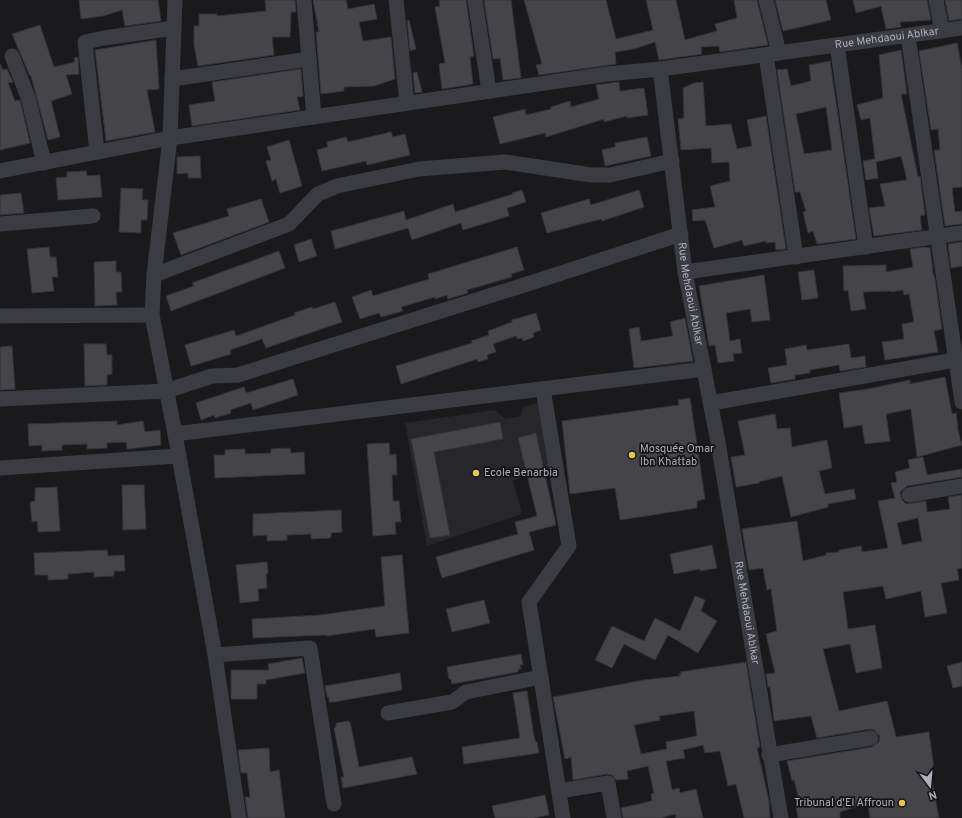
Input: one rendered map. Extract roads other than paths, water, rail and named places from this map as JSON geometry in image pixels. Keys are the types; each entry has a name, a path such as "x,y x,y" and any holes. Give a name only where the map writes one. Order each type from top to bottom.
{"street":[{"path":"174,0 170,138 154,275 152,315 215,655 239,818"},
{"path":"396,0 407,103"},
{"path":"475,0 489,90"},
{"path":"766,0 796,257"},
{"path":"936,0 942,31"},
{"path":"304,1 314,117"},
{"path":"98,152 85,42 174,28"},
{"name":"Rue Mehdaoui Ablkar","path":"781,818 769,755 711,403 685,272 660,69 962,28"},
{"path":"908,36 962,402"},
{"path":"837,45 866,247"},
{"path":"12,56 28,97 44,163"},
{"path":"172,79 309,59"},
{"path":"0,171 170,138 489,90 607,74 660,69"},
{"path":"154,275 289,224 318,194 337,186 419,169 505,162 591,175 610,175 672,161"},
{"path":"0,224 93,216"},
{"path":"685,272 962,233"},
{"path":"0,399 166,391 212,376 238,374 543,279 681,234"},
{"path":"0,316 152,315"},
{"path":"711,403 955,360"},
{"path":"174,434 704,369"},
{"path":"543,389 569,546 529,602 563,818"},
{"path":"0,468 178,456"},
{"path":"909,495 962,486"},
{"path":"215,655 310,648 334,804"},
{"path":"388,713 452,702 466,692 541,677"},
{"path":"769,755 871,738"},
{"path":"559,791 608,783 614,818"}],"place":[{"name":"Mosquée Omar Ibn Khattab","path":"632,455"},
{"name":"Ecole Benarbia","path":"476,473"},
{"name":"Tribunal d'El Affroun","path":"902,803"}]}
